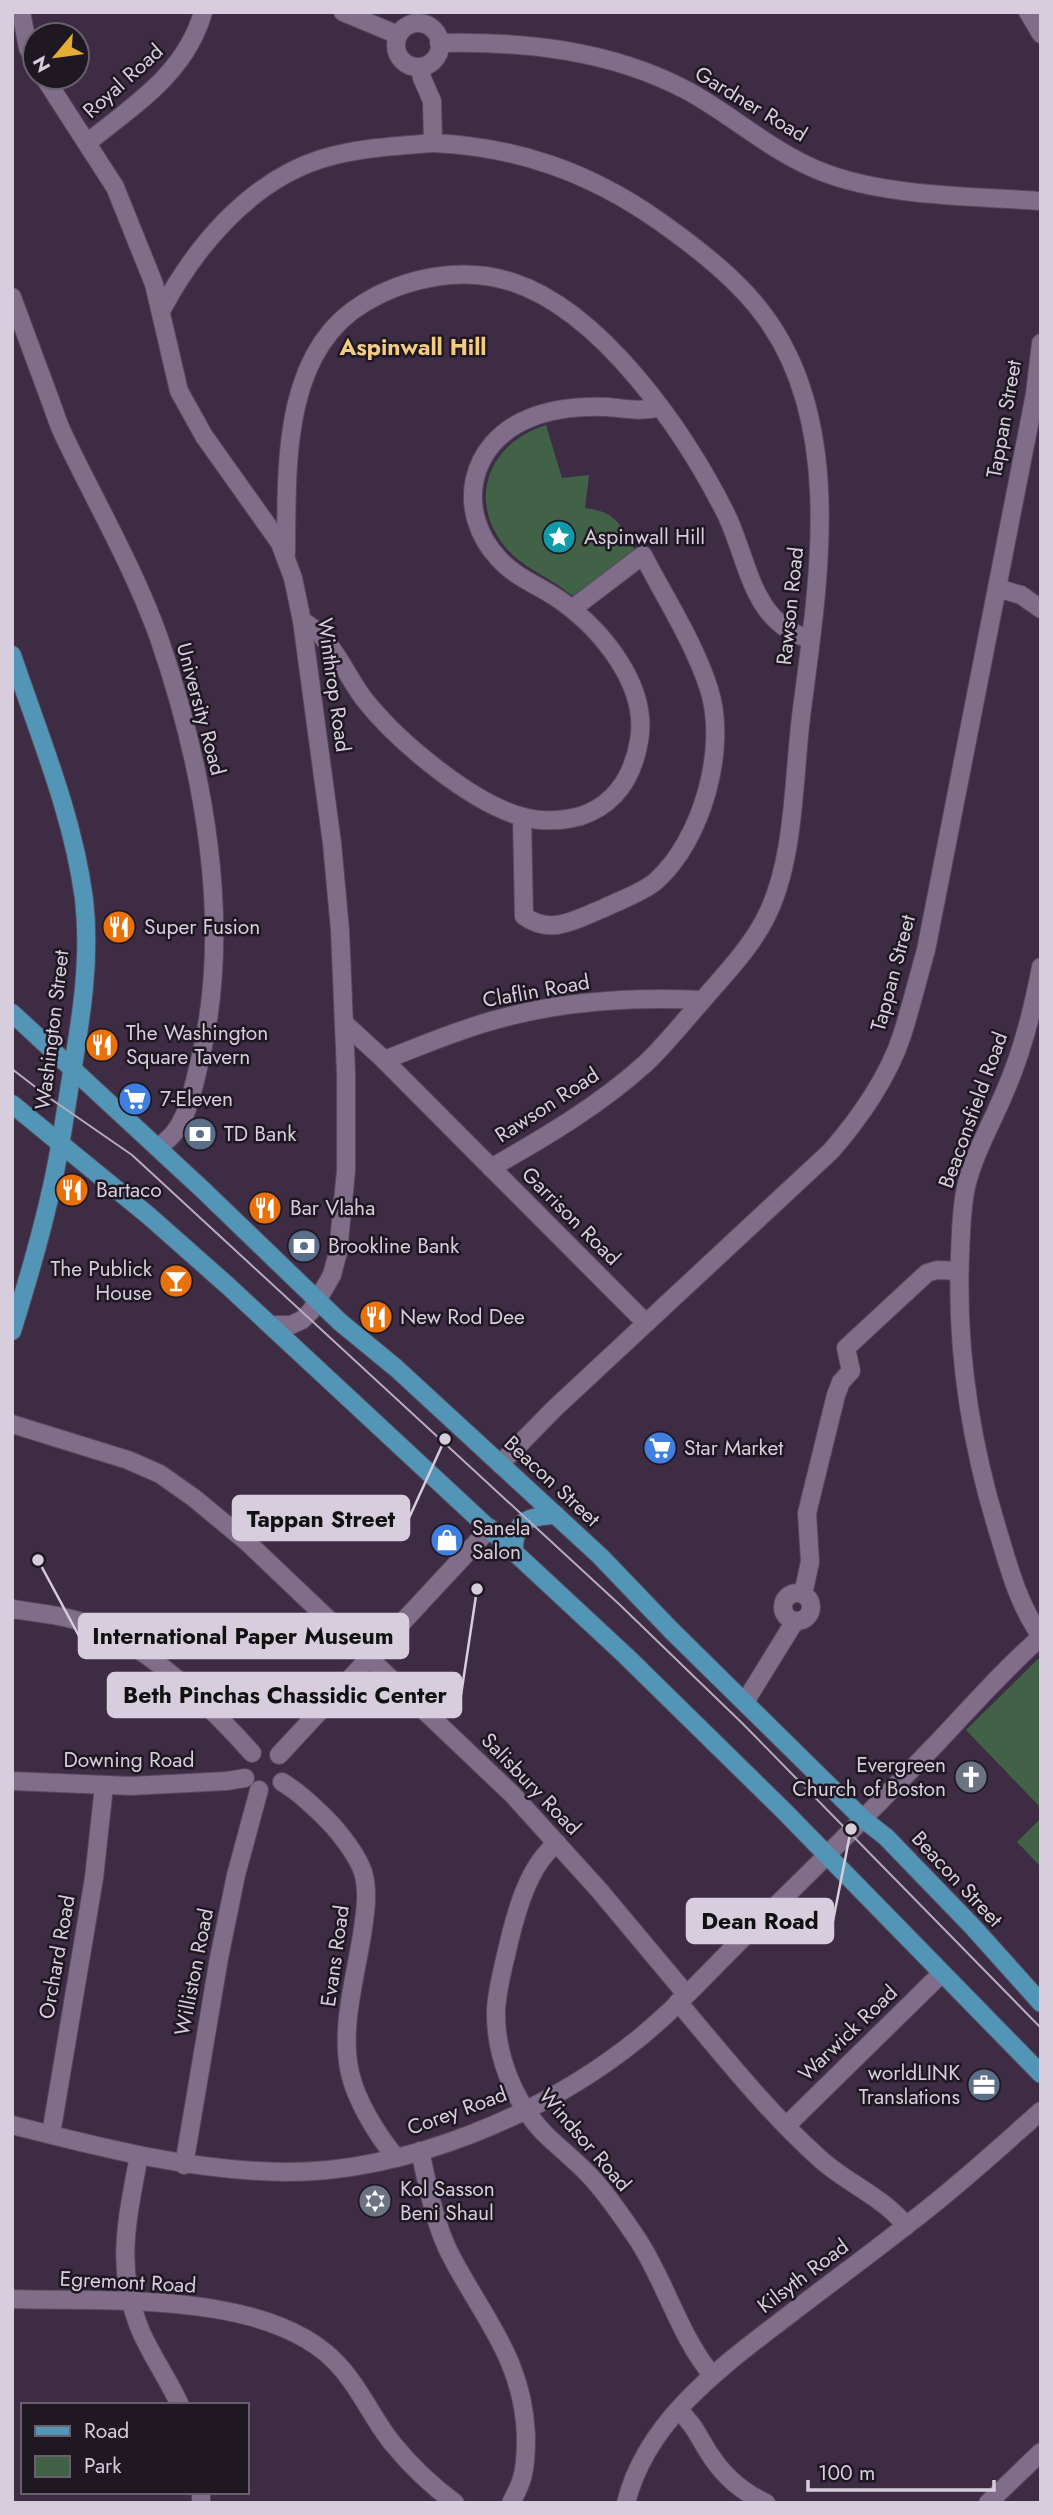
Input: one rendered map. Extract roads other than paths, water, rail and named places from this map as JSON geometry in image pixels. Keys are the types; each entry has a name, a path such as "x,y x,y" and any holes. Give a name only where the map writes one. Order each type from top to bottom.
{"main road":[{"name":"Washington Street","path":"12,655 67,821 83,889 86,956 60,1143 40,1236 12,1331"},
{"name":"Beacon Street","path":"12,1013 317,1300 396,1368 600,1556 863,1819 880,1831 972,1926 1041,2003"},
{"path":"12,1104 149,1216 514,1550 658,1686 1041,2074"},
{"path":"514,1550 515,1536 522,1523 533,1517 556,1515"}],"street":[{"name":"Royal Road","path":"87,143 154,90 178,65 194,38 203,12"},
{"path":"343,12 398,35"},
{"path":"1028,12 1041,34"},
{"path":"423,18 434,30 439,43 436,57 420,66 410,65 399,56 396,49 398,35 408,25 423,18"},
{"name":"Gardner Road","path":"439,43 517,43 579,53 647,73 687,91 792,157 842,178 895,189 1041,201"},
{"path":"420,66 432,101 433,144"},
{"name":"Winthrop Road","path":"53,91 109,176 121,200 148,267 161,311 172,370 185,405 218,458 273,532 286,555 302,621 332,843 340,930 347,1146 341,1234 336,1264 307,1315 299,1322 271,1325"},
{"name":"Rawson Road","path":"161,311 184,273 217,231 268,185 303,166 377,147 433,144 488,148 561,168 610,191 652,216 693,246 735,284 763,314 779,337 796,370 814,447 820,549 787,852 782,878 772,905 756,934 731,969 663,1045 633,1073 575,1117 491,1168"},
{"path":"286,555 290,447 295,416 306,375 321,345 337,324 361,304 393,288 428,278 473,275 504,280 530,289 556,304 603,342 660,407 692,455 725,513 750,581 763,607 780,624 810,639"},
{"name":"University Road","path":"12,297 63,435 115,537 158,636 186,724 206,821 213,905 212,981 203,1046 182,1121 173,1137 157,1147"},
{"name":"Tappan Street","path":"500,1464 646,1323 831,1151 864,1106 891,1061 902,1036 926,950 1034,394 1041,343"},
{"path":"302,621 322,637 370,706 417,753 486,801 522,817 561,819 592,811 621,789 636,756 640,728 629,682 602,638 572,609 508,568 486,542 476,519 472,498 474,478 479,463 499,436 536,416 578,407 645,410 660,407"},
{"path":"522,817 524,916 538,924 559,925 607,906 653,883 689,836 701,810 709,782 716,725 709,690 694,654 643,555 572,609"},
{"path":"997,588 1021,595 1041,609"},
{"name":"Beaconsfield Road","path":"1041,967 1025,1037 1008,1086 968,1179 959,1271 964,1378 975,1448 1010,1569 1028,1618 1041,1636"},
{"name":"Claflin Road","path":"384,1060 465,1029 523,1013 633,1000 702,1000"},
{"name":"Garrison Road","path":"344,1024 384,1060 646,1323"},
{"path":"745,1702 795,1621 804,1619 811,1611 810,1601 803,1594 810,1562 807,1513 836,1395 851,1371 846,1348 927,1273 937,1270 959,1271"},
{"name":"Salisbury Road","path":"12,1424 128,1460 160,1475 194,1498 246,1541 488,1770 557,1843 786,2126 834,2171 894,2213 906,2226"},
{"path":"279,1755 490,1528"},
{"path":"12,1608 79,1621 132,1644 173,1677 252,1753"},
{"name":"Corey Road","path":"12,2125 184,2165 304,2171 345,2167 420,2151 469,2135 526,2110 604,2064 641,2036 863,1819 1041,1636"},
{"path":"266,1749 279,1755 285,1766 282,1782 271,1790 252,1784 244,1764 252,1753 266,1749"},
{"name":"Downing Road","path":"12,1781 104,1786 227,1781 252,1784"},
{"name":"Evans Road","path":"282,1782 324,1817 349,1846 363,1872 366,1886 365,1919 348,2024 349,2071 359,2100 383,2142 395,2156"},
{"name":"Williston Road","path":"184,2165 252,1784"},
{"name":"Orchard Road","path":"51,2134 94,1878 104,1786"},
{"name":"Windsor Road","path":"557,1843 537,1867 512,1930 498,1995 499,2044 509,2078 526,2110 545,2133 591,2177 626,2222 651,2261 694,2349 712,2375"},
{"name":"Warwick Road","path":"786,2126 942,1973"},
{"name":"Kilsyth Road","path":"626,2503 637,2471 646,2455 678,2410 712,2375 906,2226 1041,2111"},
{"path":"420,2151 440,2232 451,2256 498,2335 516,2374 525,2409 526,2446 523,2477 512,2503"},
{"path":"139,2155 125,2247 125,2277 130,2301 143,2335 179,2403"},
{"name":"Egremont Road","path":"12,2299 168,2303 271,2322 300,2334 341,2368 392,2443 417,2471 455,2503"},
{"path":"678,2410 691,2423 711,2457 729,2477 749,2494 766,2503"},
{"path":"988,2503 1041,2452"}],"tram line":[{"path":"12,1069 132,1155 620,1605 743,1724 1041,2028"}],"place":[{"name":"Aspinwall Hill","path":"559,537"},
{"name":"Super Fusion","path":"119,927"},
{"name":"The Washington Square Tavern","path":"102,1045"},
{"name":"7-Eleven","path":"135,1099"},
{"name":"TD Bank","path":"200,1134"},
{"name":"Bartaco","path":"72,1190"},
{"name":"Bar Vlaha","path":"265,1208"},
{"name":"Brookline Bank","path":"304,1246"},
{"name":"The Publick House","path":"176,1281"},
{"name":"New Rod Dee","path":"376,1317"},
{"name":"Tappan Street","path":"445,1439"},
{"name":"Star Market","path":"660,1448"},
{"name":"Sanela Salon","path":"447,1540"},
{"name":"International Paper Museum","path":"38,1560"},
{"name":"Beth Pinchas Chassidic Center","path":"477,1589"},
{"name":"Evergreen Church of Boston","path":"971,1777"},
{"name":"Dean Road","path":"851,1829"},
{"name":"worldLINK Translations","path":"984,2085"},
{"name":"Kol Sasson Beni Shaul","path":"375,2201"}],"district":[{"name":"Aspinwall Hill","path":"413,347"}]}
